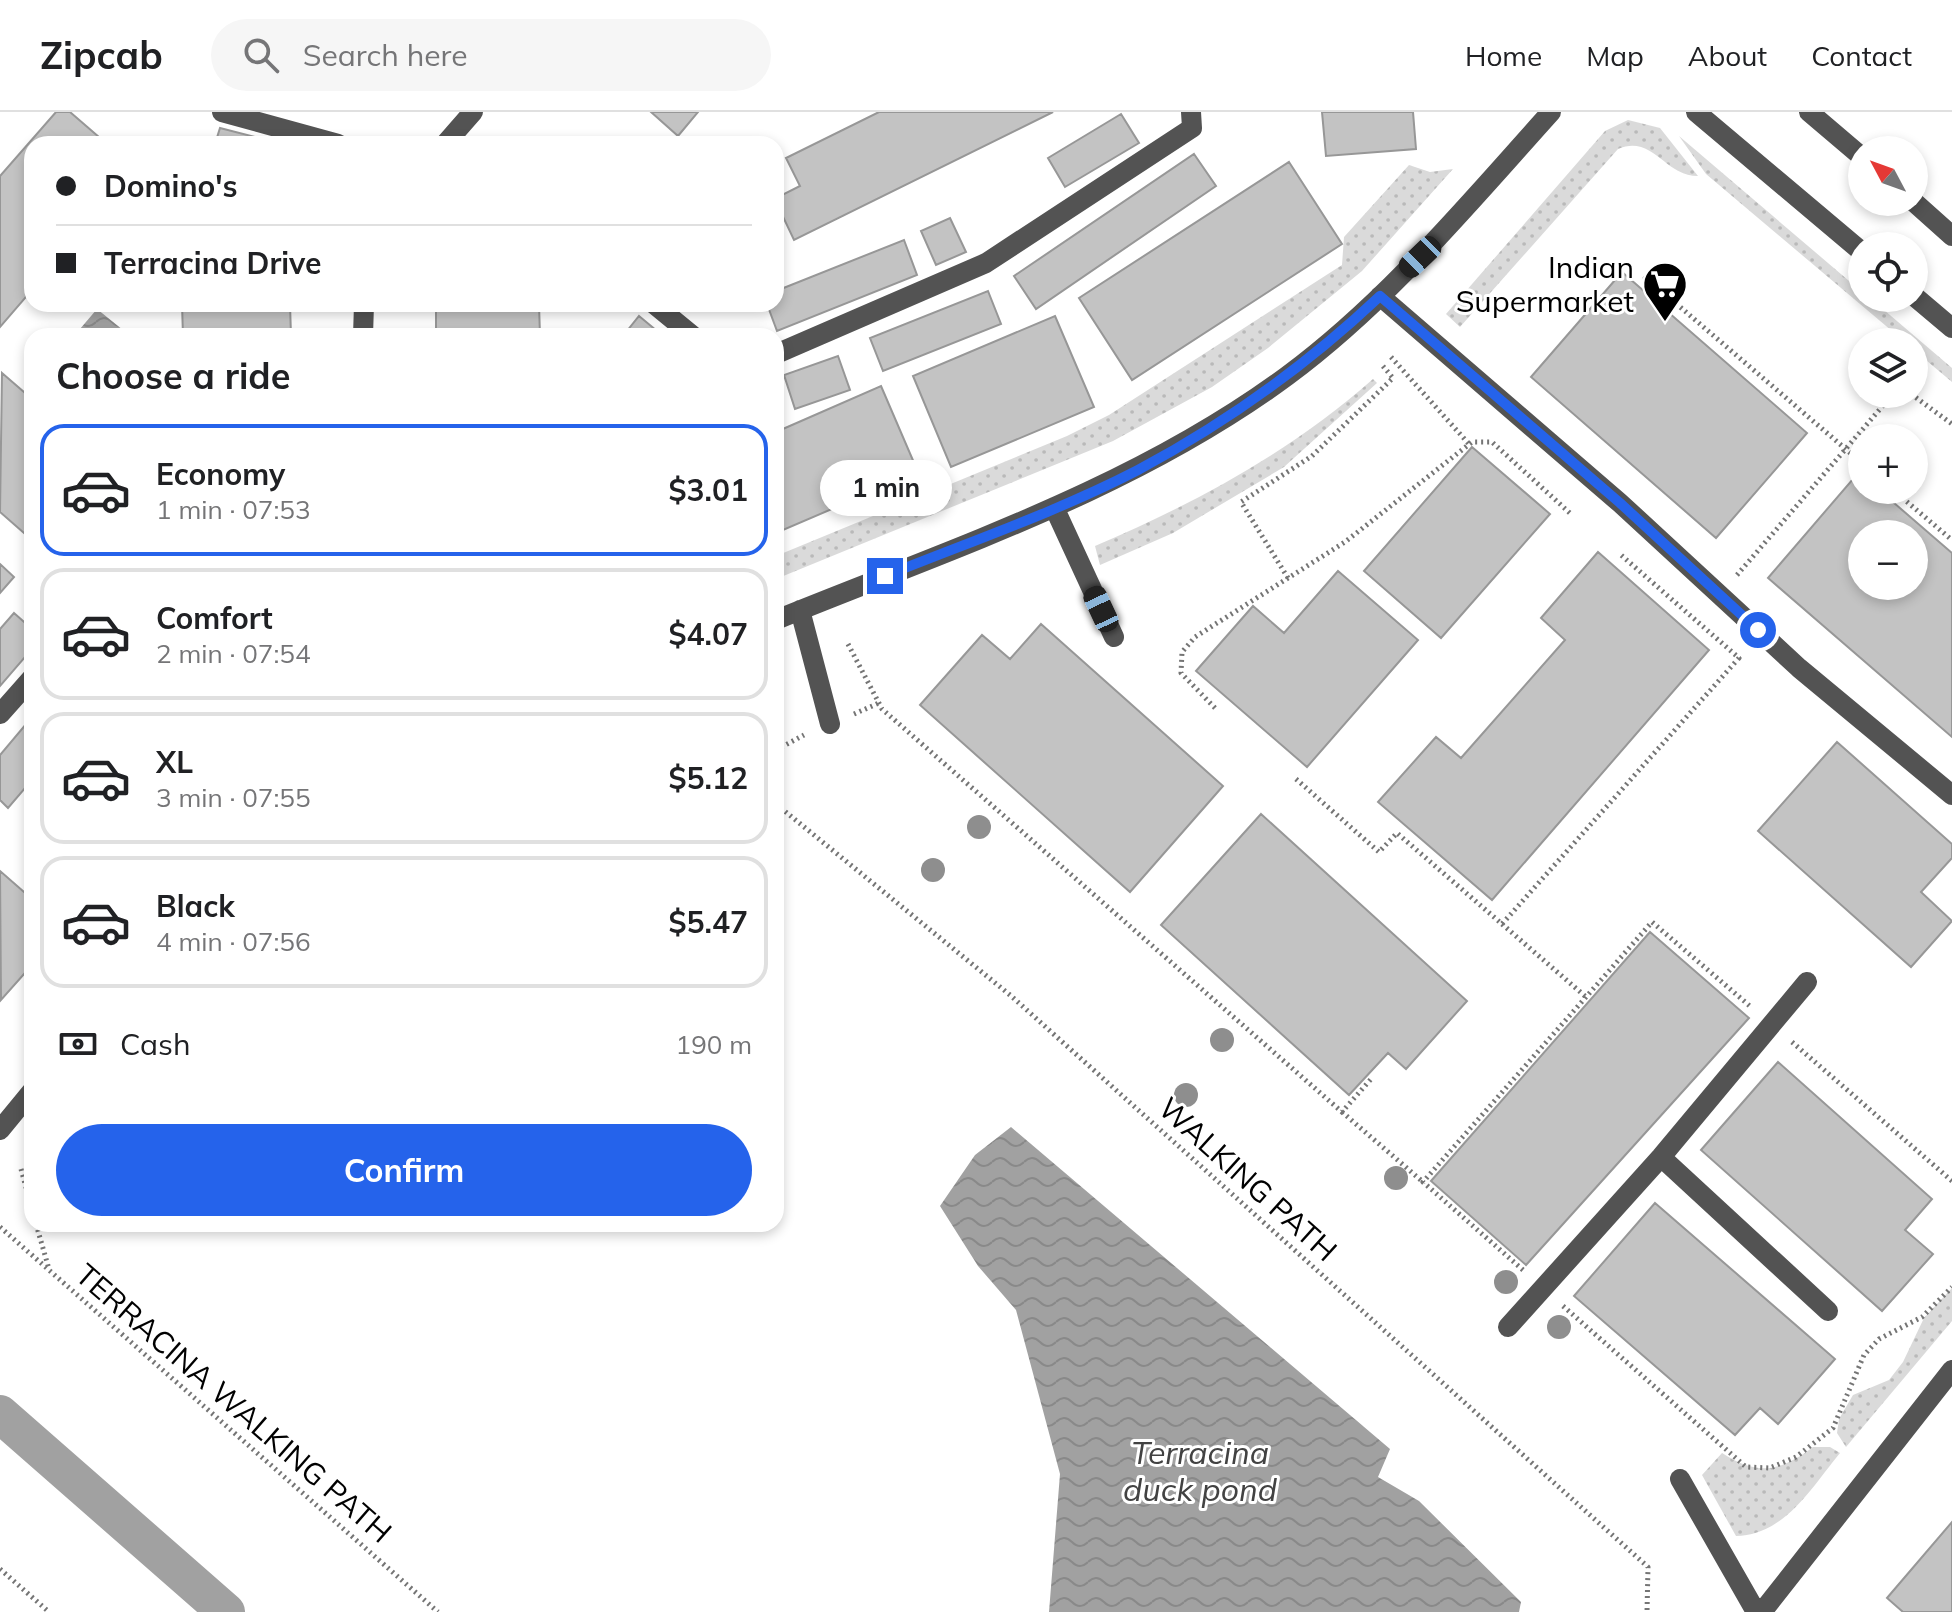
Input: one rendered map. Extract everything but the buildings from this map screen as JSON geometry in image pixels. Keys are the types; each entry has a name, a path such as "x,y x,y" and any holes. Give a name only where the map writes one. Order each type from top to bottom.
{"street":[{"path":"222,112 309,136"},
{"path":"452,136 473,112"},
{"path":"784,351 986,263 1192,128 1191,112"},
{"path":"784,617 1136,471 1213,426 1287,376 1380,296 1420,257 1551,112"},
{"path":"1696,112 1848,240"},
{"path":"1809,112 1848,145"},
{"path":"1928,215 1952,236"},
{"path":"1380,296 1620,503 1799,668 1952,795"},
{"path":"1928,308 1952,328"},
{"path":"664,312 683,328"},
{"path":"1054,507 1114,637"},
{"path":"800,610 830,724"},
{"path":"0,714 24,687"},
{"path":"1508,1327 1661,1157 1807,982"},
{"path":"0,1130 24,1101"},
{"path":"1661,1157 1828,1311"},
{"path":"1680,1479 1759,1612 1952,1370"}],"path":[{"path":"1644,276 1846,449"},
{"path":"1391,357 1469,444"},
{"path":"1288,578 1241,502 1312,456 1393,378 1382,365"},
{"path":"1928,406 1952,424"},
{"path":"1692,617 1746,566 1881,408"},
{"path":"1215,708 1181,673 1182,652 1195,637 1345,542 1469,444 1492,442 1572,515"},
{"path":"1910,504 1952,540"},
{"path":"1502,924 1739,658 1621,555"},
{"path":"848,644 882,709 1423,1182"},
{"path":"1296,779 1379,852 1397,833 1586,997"},
{"name":"WALKING PATH","path":"784,811 1010,995 1648,1567 1647,1612"},
{"path":"1342,1112 1372,1078"},
{"path":"21,1169 24,1180"},
{"name":"TERRACINA WALKING PATH","path":"0,1227 438,1612"},
{"path":"38,1232 49,1269"},
{"path":"0,1569 49,1612"}],"shaded area":[{"path":"1628,120 1660,128 1698,176 1676,170 1640,147 1618,149 1460,327 1446,314 1605,131"},
{"path":"1679,136 1848,280 1848,294 1706,174"},
{"path":"1409,165 1430,172 1453,169 1362,271 1268,348 1212,387 1113,441 784,576 784,553 1067,436 1109,415 1342,265 1344,237"},
{"path":"1869,312 1886,312 1905,328 1888,328"},
{"path":"1928,348 1952,368 1952,382 1928,362"},
{"path":"1373,379 1377,383 1284,467 1173,533 1100,565 1095,546 1241,474 1309,430"},
{"path":"1952,1288 1952,1321 1846,1447 1837,1433 1839,1419 1853,1395 1889,1380 1903,1362 1924,1318"},
{"path":"1813,1447 1830,1447 1840,1453 1783,1519 1753,1534 1736,1536 1702,1475 1722,1453 1746,1465 1768,1468 1790,1462"}],"water":[{"path":"94,312 101,312 121,328 81,328"},
{"name":"Terracina duck pond","path":"1011,1127 1390,1449 1378,1477 1419,1501 1521,1602 1519,1612 1049,1612 1060,1474 1016,1310 978,1266 940,1206 975,1155"}],"waterway":[{"path":"0,1414 226,1612"}],"place":[{"name":"Indian Supermarket","path":"1665,323"}],"route":[{"path":"885,576 1136,471 1213,426 1287,376 1343,331 1380,296 1620,503 1758,630"}]}
